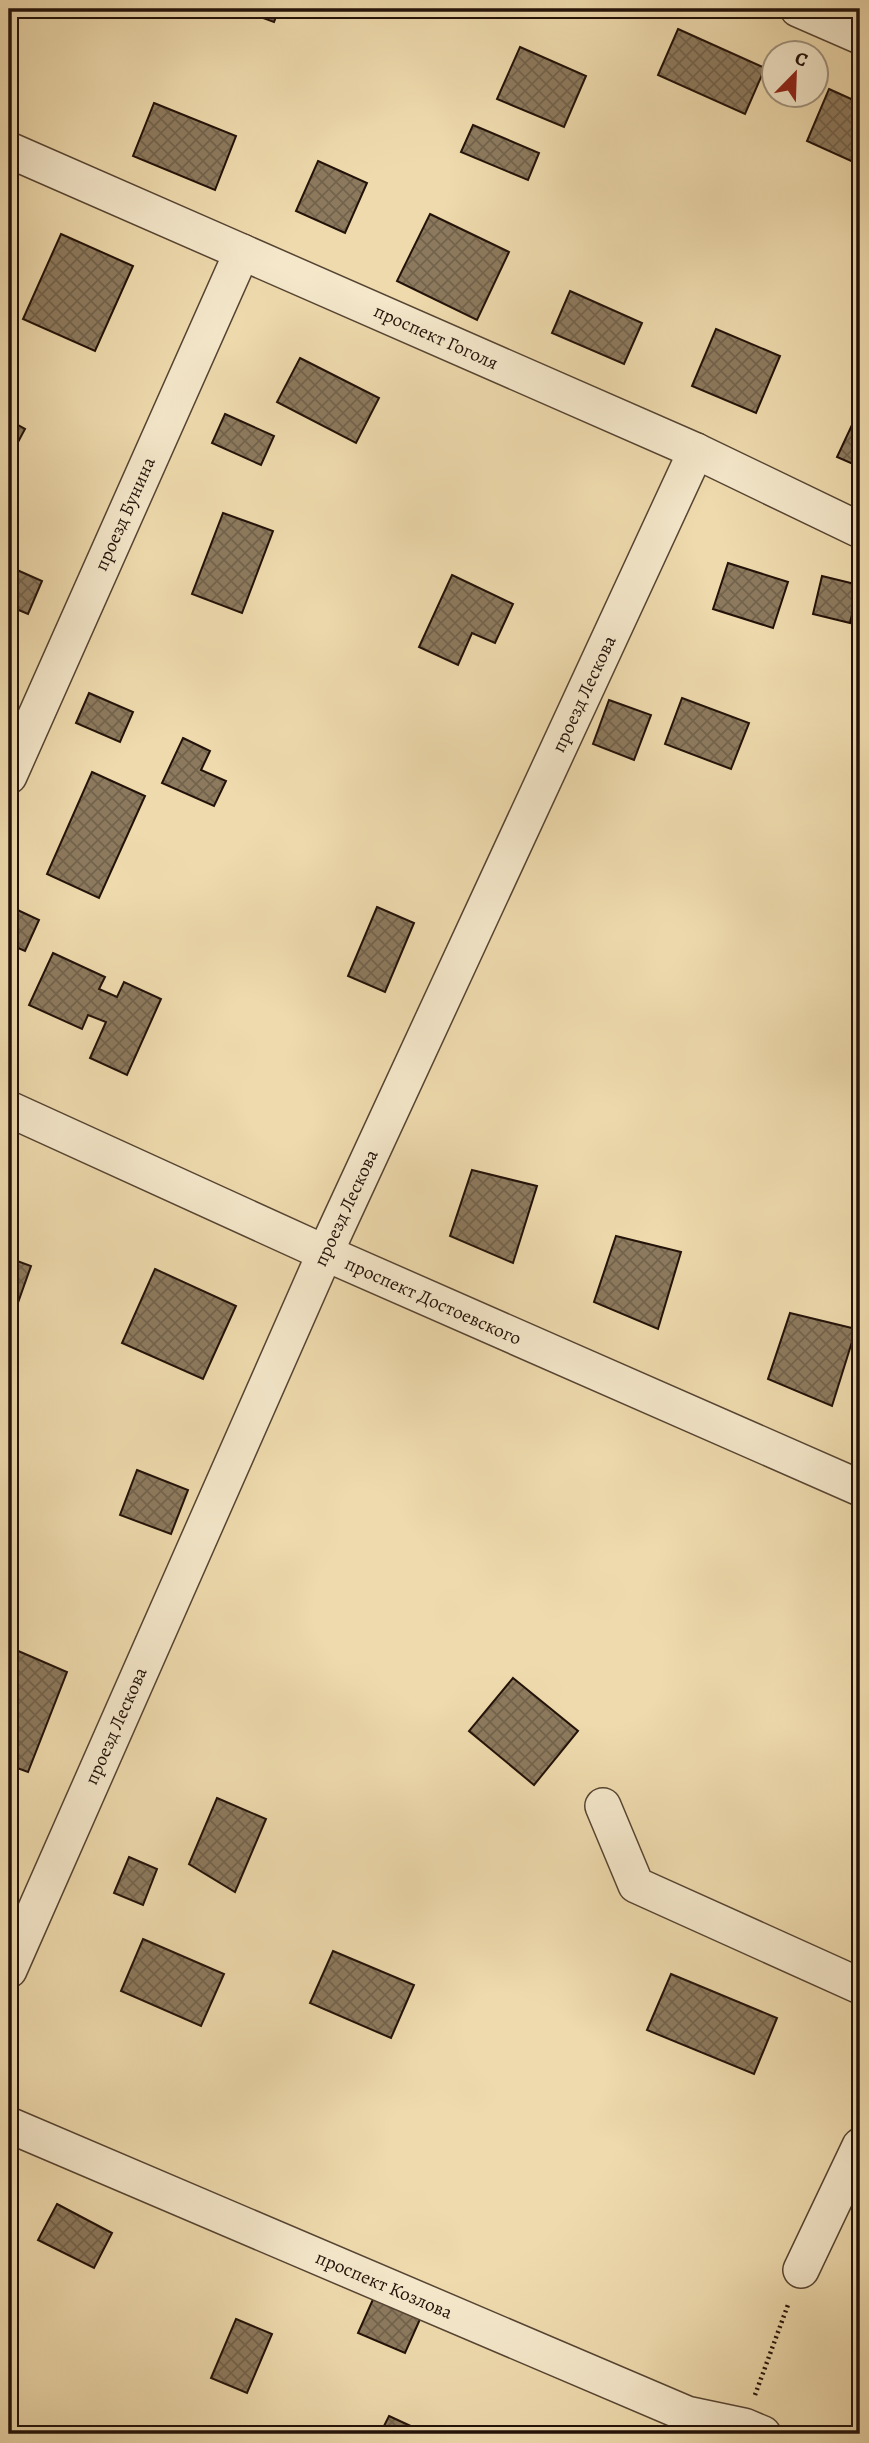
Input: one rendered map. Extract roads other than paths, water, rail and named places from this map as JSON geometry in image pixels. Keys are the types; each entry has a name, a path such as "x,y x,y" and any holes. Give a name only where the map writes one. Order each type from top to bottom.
{"street":[{"path":"798,9 860,36"},
{"name":"проспект Гоголя","path":"9,150 696,452 860,530"},
{"name":"проезд Бунина","path":"9,776 242,252"},
{"name":"проезд Лескова","path":"9,1970 325,1253 696,452"},
{"name":"проспект Достоевского","path":"9,1109 325,1253 860,1488"},
{"path":"603,1806 636,1885 860,1986"},
{"name":"проспект Козлова","path":"9,2125 682,2424 753,2430"},
{"path":"801,2270 860,2146"}]}
